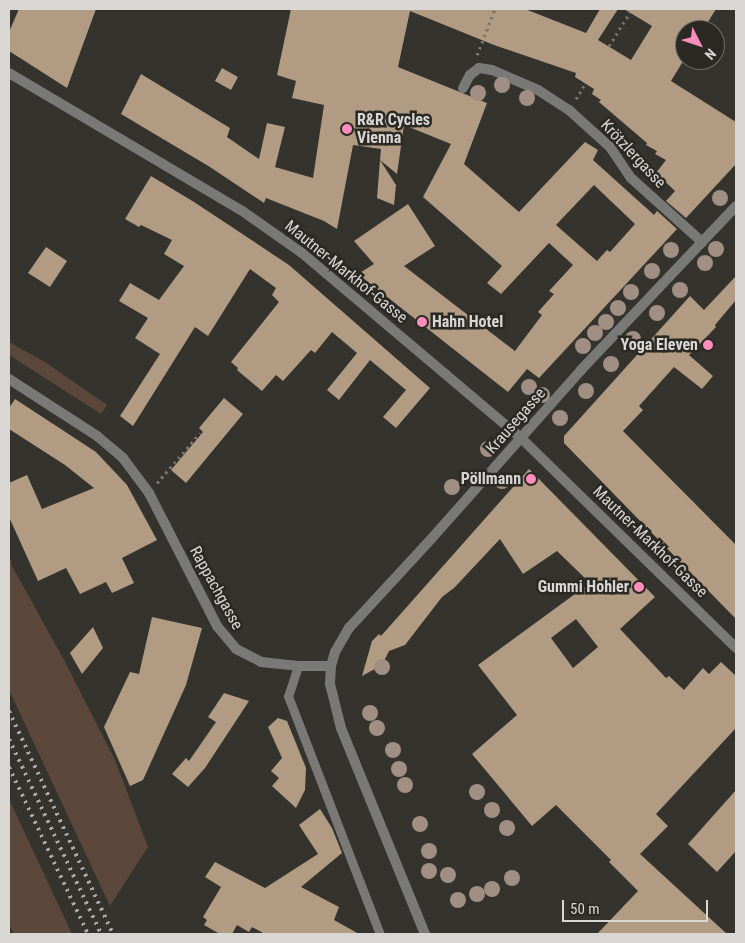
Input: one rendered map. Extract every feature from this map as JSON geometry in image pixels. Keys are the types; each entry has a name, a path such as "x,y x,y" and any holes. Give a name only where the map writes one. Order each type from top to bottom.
{"street":[{"name":"Krötzlergasse","path":"470,75 479,68 492,70 538,90 569,110 610,148 631,178 702,242"},
{"name":"Mautner-Markhof-Gasse","path":"9,73 241,210 302,253 522,438 736,648"},
{"path":"463,88 470,75"},
{"name":"Krausegasse","path":"331,666 335,652 349,628 522,438 581,370 736,206"},
{"name":"Rappachgasse","path":"9,379 97,436 123,458 149,493 226,640 252,660 298,666 331,666"},
{"path":"331,666 330,684 341,728 425,934"}],"lane":[{"path":"298,666 288,696 380,934"}],"path":[{"path":"470,75 495,9"},
{"path":"609,46 630,12"},
{"path":"149,493 200,432"}],"shaded area":[{"path":"9,342 45,362 107,405 101,414 9,355"},
{"path":"9,554 12,566 64,660 115,760 148,847 110,906 9,690"},
{"path":"9,799 72,934 14,934 9,924"}],"building":[{"path":"19,9 96,9 67,88 9,51 9,32"},
{"path":"291,9 525,9 586,33 600,9 618,9 598,40 631,60 652,26 624,9 716,9 709,20 675,20 675,70 678,70 671,81 736,122 736,164 686,218 666,201 675,191 656,173 666,160 655,154 657,151 646,145 647,143 599,102 601,100 592,94 594,89 575,77 576,73 494,45 410,11 398,67 487,103 464,164 519,212 585,142 598,150 593,160 654,215 657,211 677,229 539,378 527,369 508,392 358,274 374,264 354,241 408,204 435,246 404,266 515,351 542,315 538,312 554,294 549,291 573,265 549,243 501,294 487,283 502,266 423,197 451,144 404,125 397,174 380,160 381,149 353,145 337,229 324,221 266,198 264,203 210,167 121,114 141,74 230,128 227,137 259,159 267,123 285,127 275,167 313,178 324,105 292,98 296,81 277,75","holes":["594,185 635,224 610,252 607,250 597,261 556,225"]},
{"path":"222,68 238,77 231,90 215,81"},
{"path":"380,160 396,185 394,205 377,198"},
{"path":"151,176 289,265 430,388 396,428 383,417 406,390 370,360 339,400 327,390 357,353 332,332 315,353 311,350 283,381 276,375 262,391 237,370 238,368 231,362 279,302 272,295 276,288 250,269 208,336 195,327 133,426 120,416 160,354 135,338 148,318 119,301 130,283 159,300 184,266 164,254 172,240 141,225 139,227 125,219"},
{"path":"46,247 67,261 50,287 28,273"},
{"path":"736,276 736,300 715,325 716,327 689,355 713,376 702,389 674,367 639,406 643,410 623,431 736,545 736,619 564,443 564,436 690,296 704,310"},
{"path":"224,398 243,414 186,483 171,470 203,432 199,428"},
{"path":"15,399 96,452 127,485 157,540 122,558 134,583 112,593 106,582 80,594 66,568 38,581 9,517 9,483 27,475 42,509 94,488 65,465 9,429 9,408"},
{"path":"529,469 655,597 620,629 666,678 669,676 684,690 703,668 709,674 721,662 736,676 736,728 656,814 668,826 640,854 727,934 597,934 638,891 609,862 611,860 556,805 532,826 472,754 517,715 478,665 590,583 557,551 523,574 500,539 454,588 442,597 405,645 389,651 382,665 362,676 372,641 379,634 381,636","holes":["576,619 598,647 573,668 551,638"]},
{"path":"152,617 202,628 186,685 143,780 130,786 104,727 130,672 139,674"},
{"path":"93,627 103,648 82,674 70,653"},
{"path":"224,693 249,701 205,768 188,787 172,774 186,758 189,761 216,722 208,717"},
{"path":"278,718 287,721 306,768 305,790 296,808 272,786 279,778 271,771 282,758 268,727"},
{"path":"736,790 736,851 717,872 688,844"},
{"path":"320,809 332,828 342,853 301,887 339,907 334,920 359,934 265,934 252,927 249,932 237,925 232,934 220,934 204,925 207,920 203,917 221,887 205,877 215,862 265,888 318,854 299,825"}],"railway":[{"path":"9,711 113,934"},
{"path":"9,739 101,934"},
{"path":"9,767 88,934"}],"place":[{"name":"R&R Cycles Vienna","path":"347,129"},
{"name":"Hahn Hotel","path":"422,322"},
{"name":"Yoga Eleven","path":"708,345"},
{"name":"Pöllmann","path":"531,479"},
{"name":"Gummi Hohler","path":"639,587"}]}
